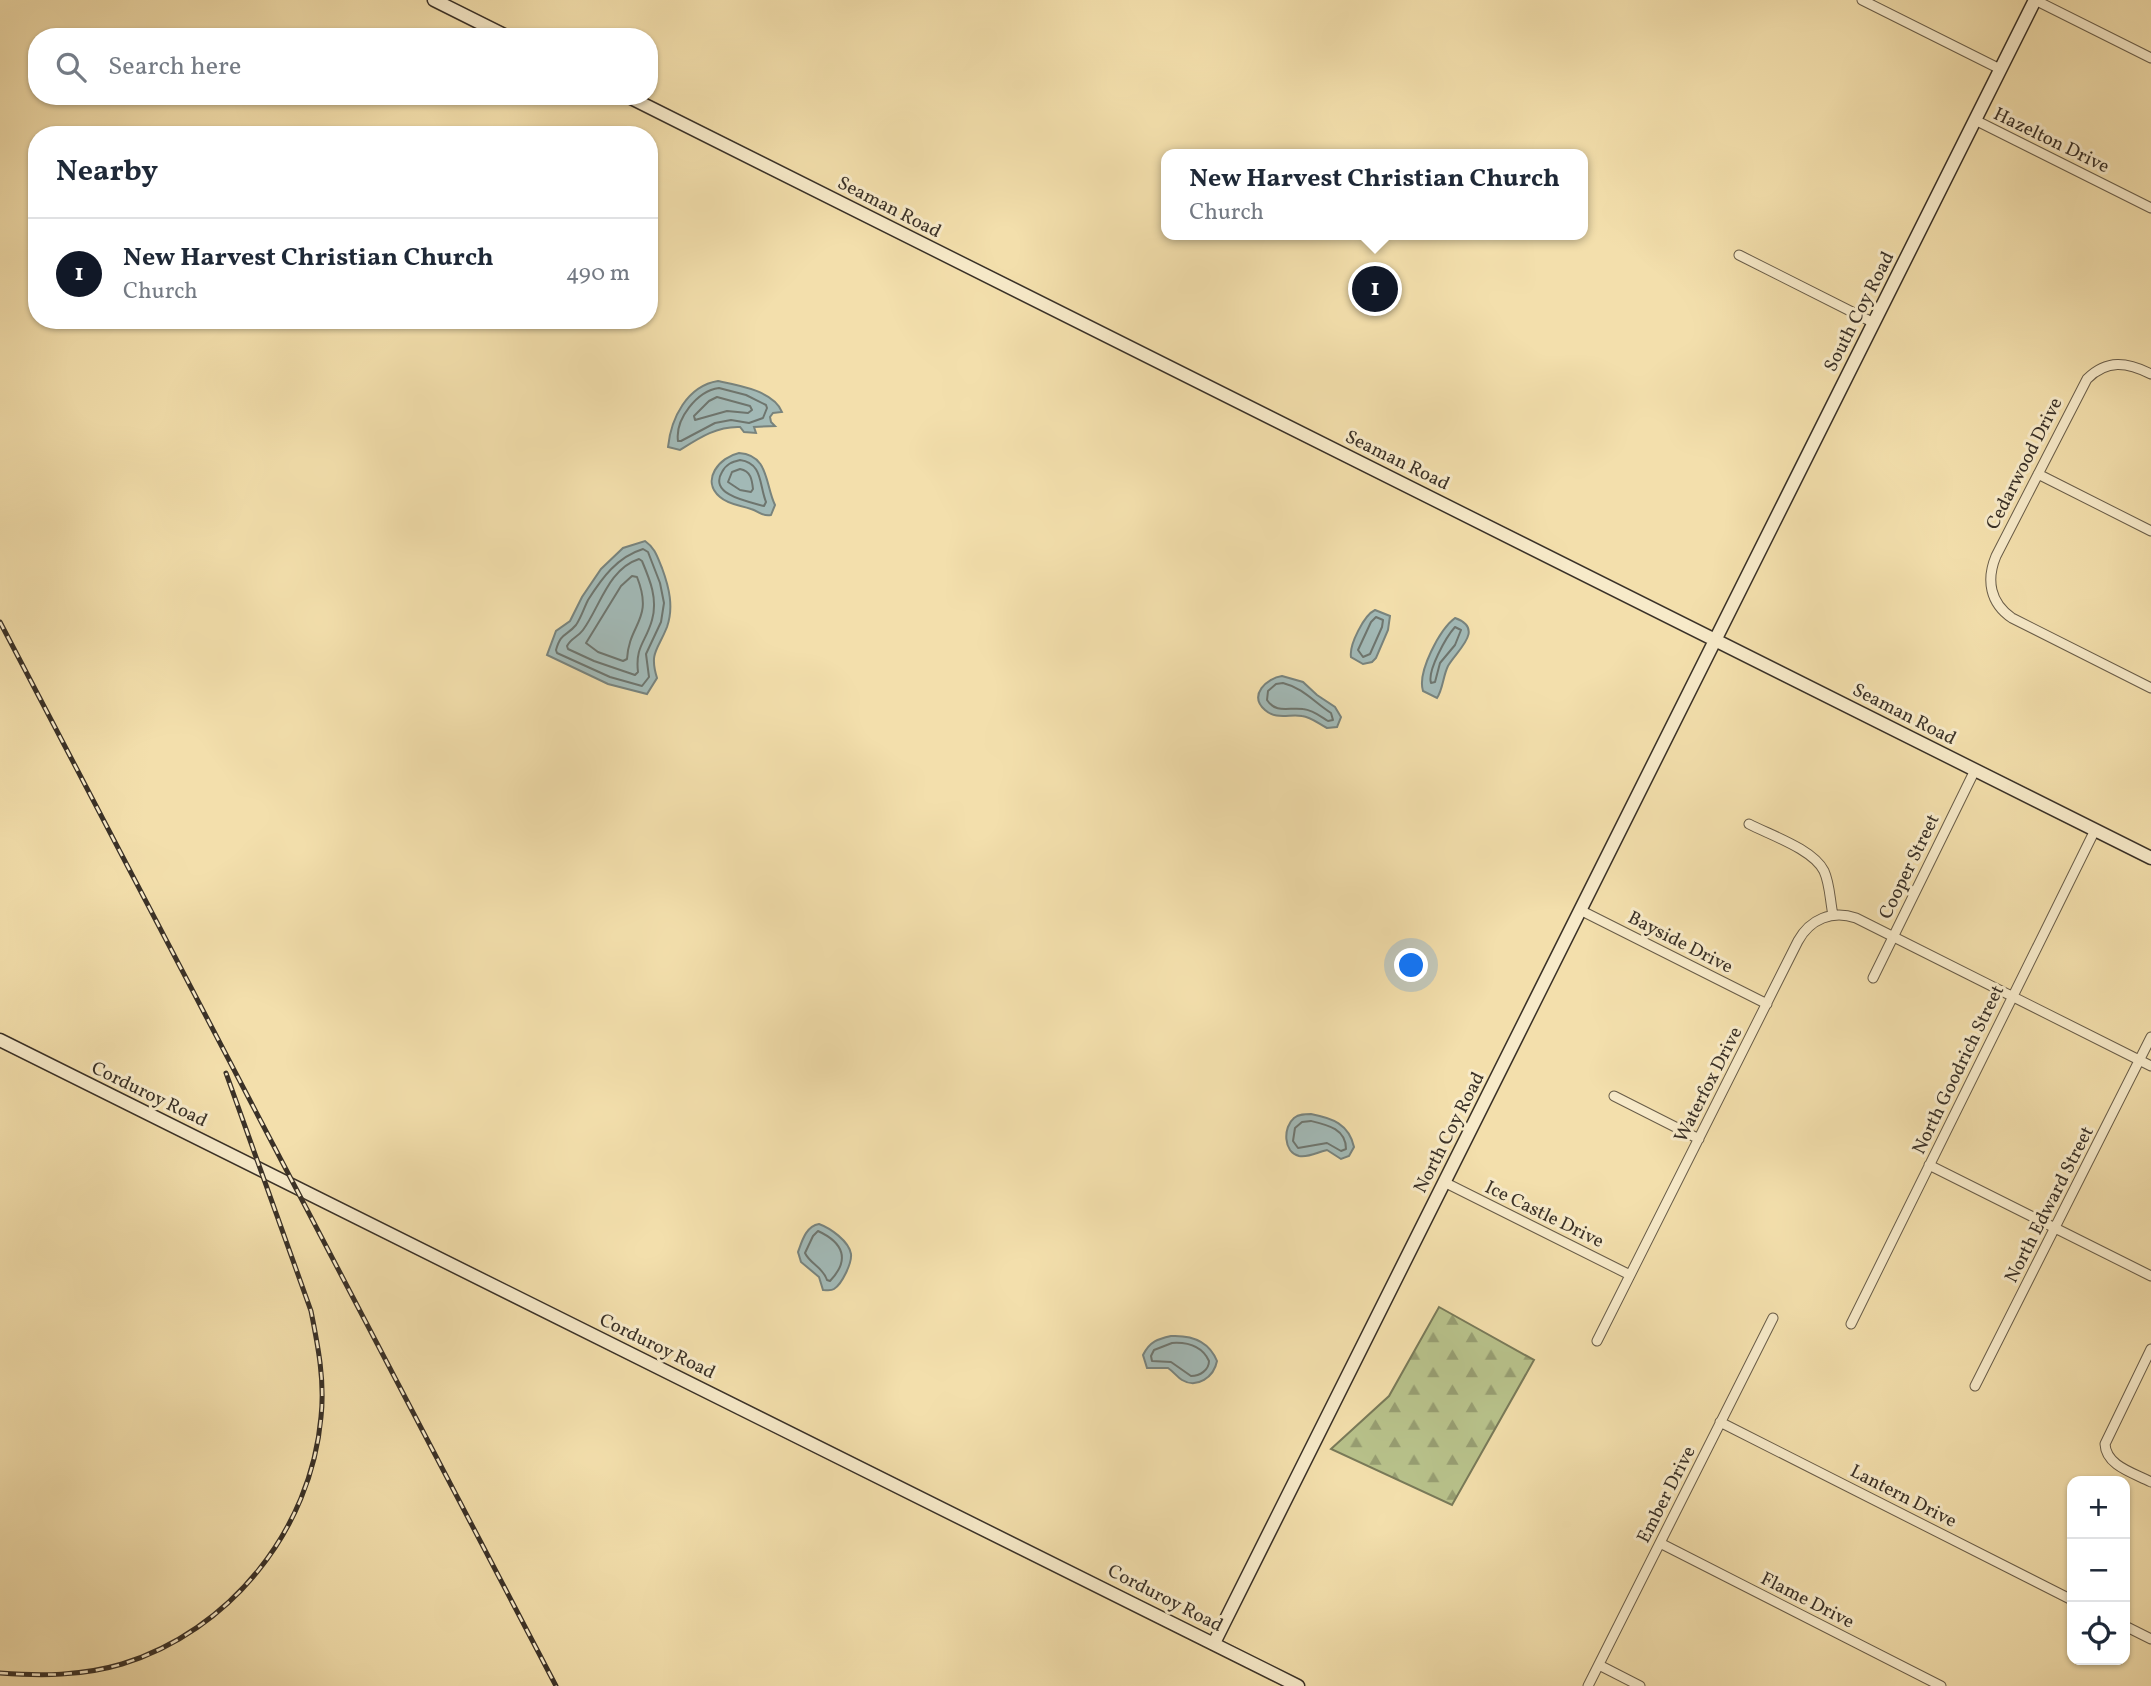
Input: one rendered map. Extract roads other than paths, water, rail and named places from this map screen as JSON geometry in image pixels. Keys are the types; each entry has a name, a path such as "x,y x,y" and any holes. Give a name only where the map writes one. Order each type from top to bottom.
{"street":[{"path":"434,0 490,28"},
{"path":"1862,0 2000,69"},
{"path":"2035,0 2151,58"},
{"name":"South Coy Road","path":"1716,639 2035,0"},
{"name":"Seaman Road","path":"645,105 2151,858"},
{"name":"Hazelton Drive","path":"1975,120 2151,208"},
{"path":"1739,255 1874,323"},
{"name":"Cedarwood Drive","path":"2151,374 2129,364 2112,364 2098,369 2083,384 1990,574 1992,594 2000,608 2012,618 2151,688"},
{"path":"2038,474 2151,531"},
{"name":"North Coy Road","path":"1214,1643 1716,639"},
{"name":"Cooper Street","path":"1872,978 1975,770"},
{"path":"1749,824 1807,853 1817,862 1828,881 1833,915 1856,919 2151,1066"},
{"name":"North Goodrich Street","path":"1851,1324 2095,830"},
{"name":"Bayside Drive","path":"1580,910 1766,1004"},
{"name":"Waterfox Drive","path":"1597,1340 1804,931 1814,922 1833,915"},
{"name":"North Edward Street","path":"1975,1386 2151,1037"},
{"name":"Corduroy Road","path":"0,1040 1298,1686"},
{"path":"1614,1096 1699,1139"},
{"path":"1929,1165 2151,1276"},
{"name":"Ice Castle Drive","path":"1444,1182 1630,1275"},
{"name":"Ember Drive","path":"1588,1686 1773,1318"},
{"path":"2151,1349 2106,1438 2107,1454 2113,1462 2151,1482"},
{"name":"Lantern Drive","path":"1720,1423 2067,1597"},
{"name":"Flame Drive","path":"1660,1544 1941,1686"},
{"path":"2130,1628 2151,1639"},
{"path":"1599,1665 1640,1686"}],"water":[{"path":"718,381 754,390 771,399 782,412 773,413 770,417 775,426 754,427 756,433 744,432 740,427 724,428 701,437 680,450 668,447 673,425 682,405 698,389"},
{"path":"739,453 749,455 761,465 775,505 771,515 763,515 727,502 714,490 712,477 719,464"},
{"path":"645,541 653,549 662,568 669,590 670,605 667,627 654,657 657,678 647,694 608,684 547,655 556,631 570,621 601,569 623,548"},
{"path":"1375,610 1390,616 1388,630 1376,658 1363,664 1351,657 1352,645 1362,624"},
{"path":"1455,618 1464,623 1469,634 1448,666 1437,698 1423,691 1423,673 1437,641"},
{"path":"1282,676 1303,682 1335,707 1341,717 1337,727 1327,728 1312,719 1278,716 1265,710 1258,699 1259,693 1271,680"},
{"path":"1311,1114 1333,1120 1344,1128 1354,1147 1349,1156 1341,1159 1327,1150 1299,1156 1290,1150 1286,1139 1290,1122 1298,1116"},
{"path":"819,1224 843,1240 851,1254 843,1278 832,1290 823,1290 819,1277 801,1262 798,1252 808,1231"},
{"path":"1171,1336 1193,1338 1214,1354 1217,1361 1209,1376 1193,1383 1180,1379 1168,1368 1147,1368 1143,1355 1148,1347 1155,1341"}],"railway":[{"path":"0,622 556,1686"},
{"path":"0,1673 46,1675 92,1671 122,1664 161,1649 197,1627 230,1601 258,1570 282,1536 301,1499 314,1459 321,1417 321,1377 316,1337 311,1311 226,1073"}],"place":[{"name":"New Harvest Christian Church","path":"1375,289"}]}
